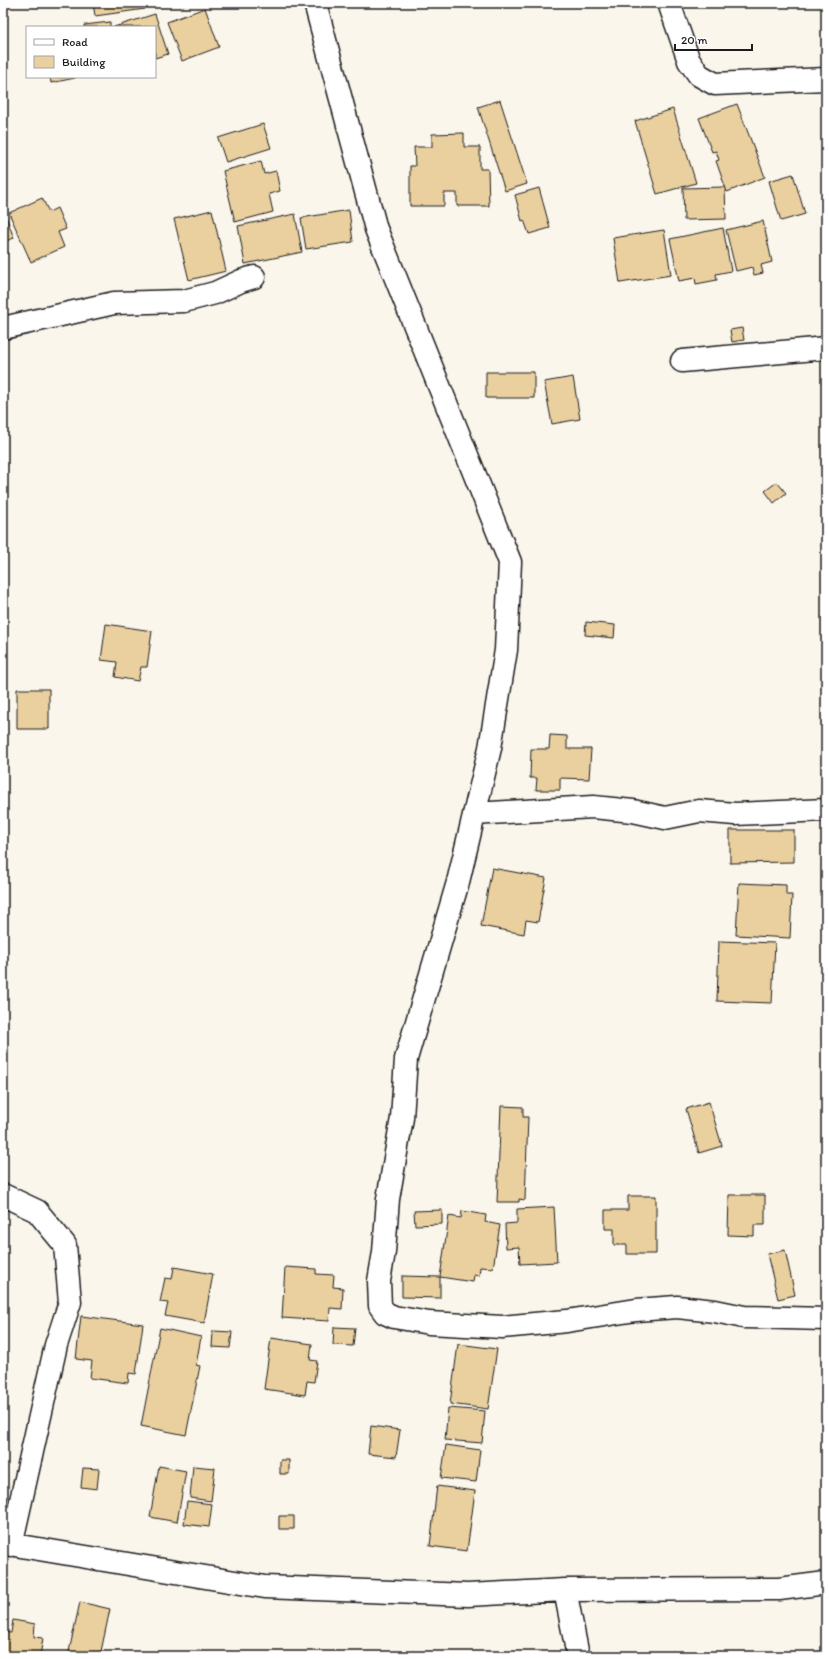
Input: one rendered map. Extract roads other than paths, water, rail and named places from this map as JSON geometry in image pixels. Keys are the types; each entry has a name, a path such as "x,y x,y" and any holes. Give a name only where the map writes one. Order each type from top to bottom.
{"street":[{"path":"315,3 376,229 510,562 506,650 490,748 458,882 406,1059 402,1118 388,1200 384,1252 379,1281 378,1299 382,1310 394,1317 430,1323 502,1327 567,1320 636,1310 677,1307 715,1311 744,1317 826,1319"},
{"path":"669,3 689,61 699,75 715,84 826,79"},
{"path":"3,328 114,303 184,301 215,293 241,281 254,277"},
{"path":"682,361 826,348"},
{"path":"474,814 593,808 633,811 665,818 699,811 735,814 826,810"},
{"path":"3,1195 37,1211 65,1245 70,1302 56,1345 7,1544 265,1587 468,1595 565,1590 779,1588 826,1583"},
{"path":"565,1590 578,1656"}]}
